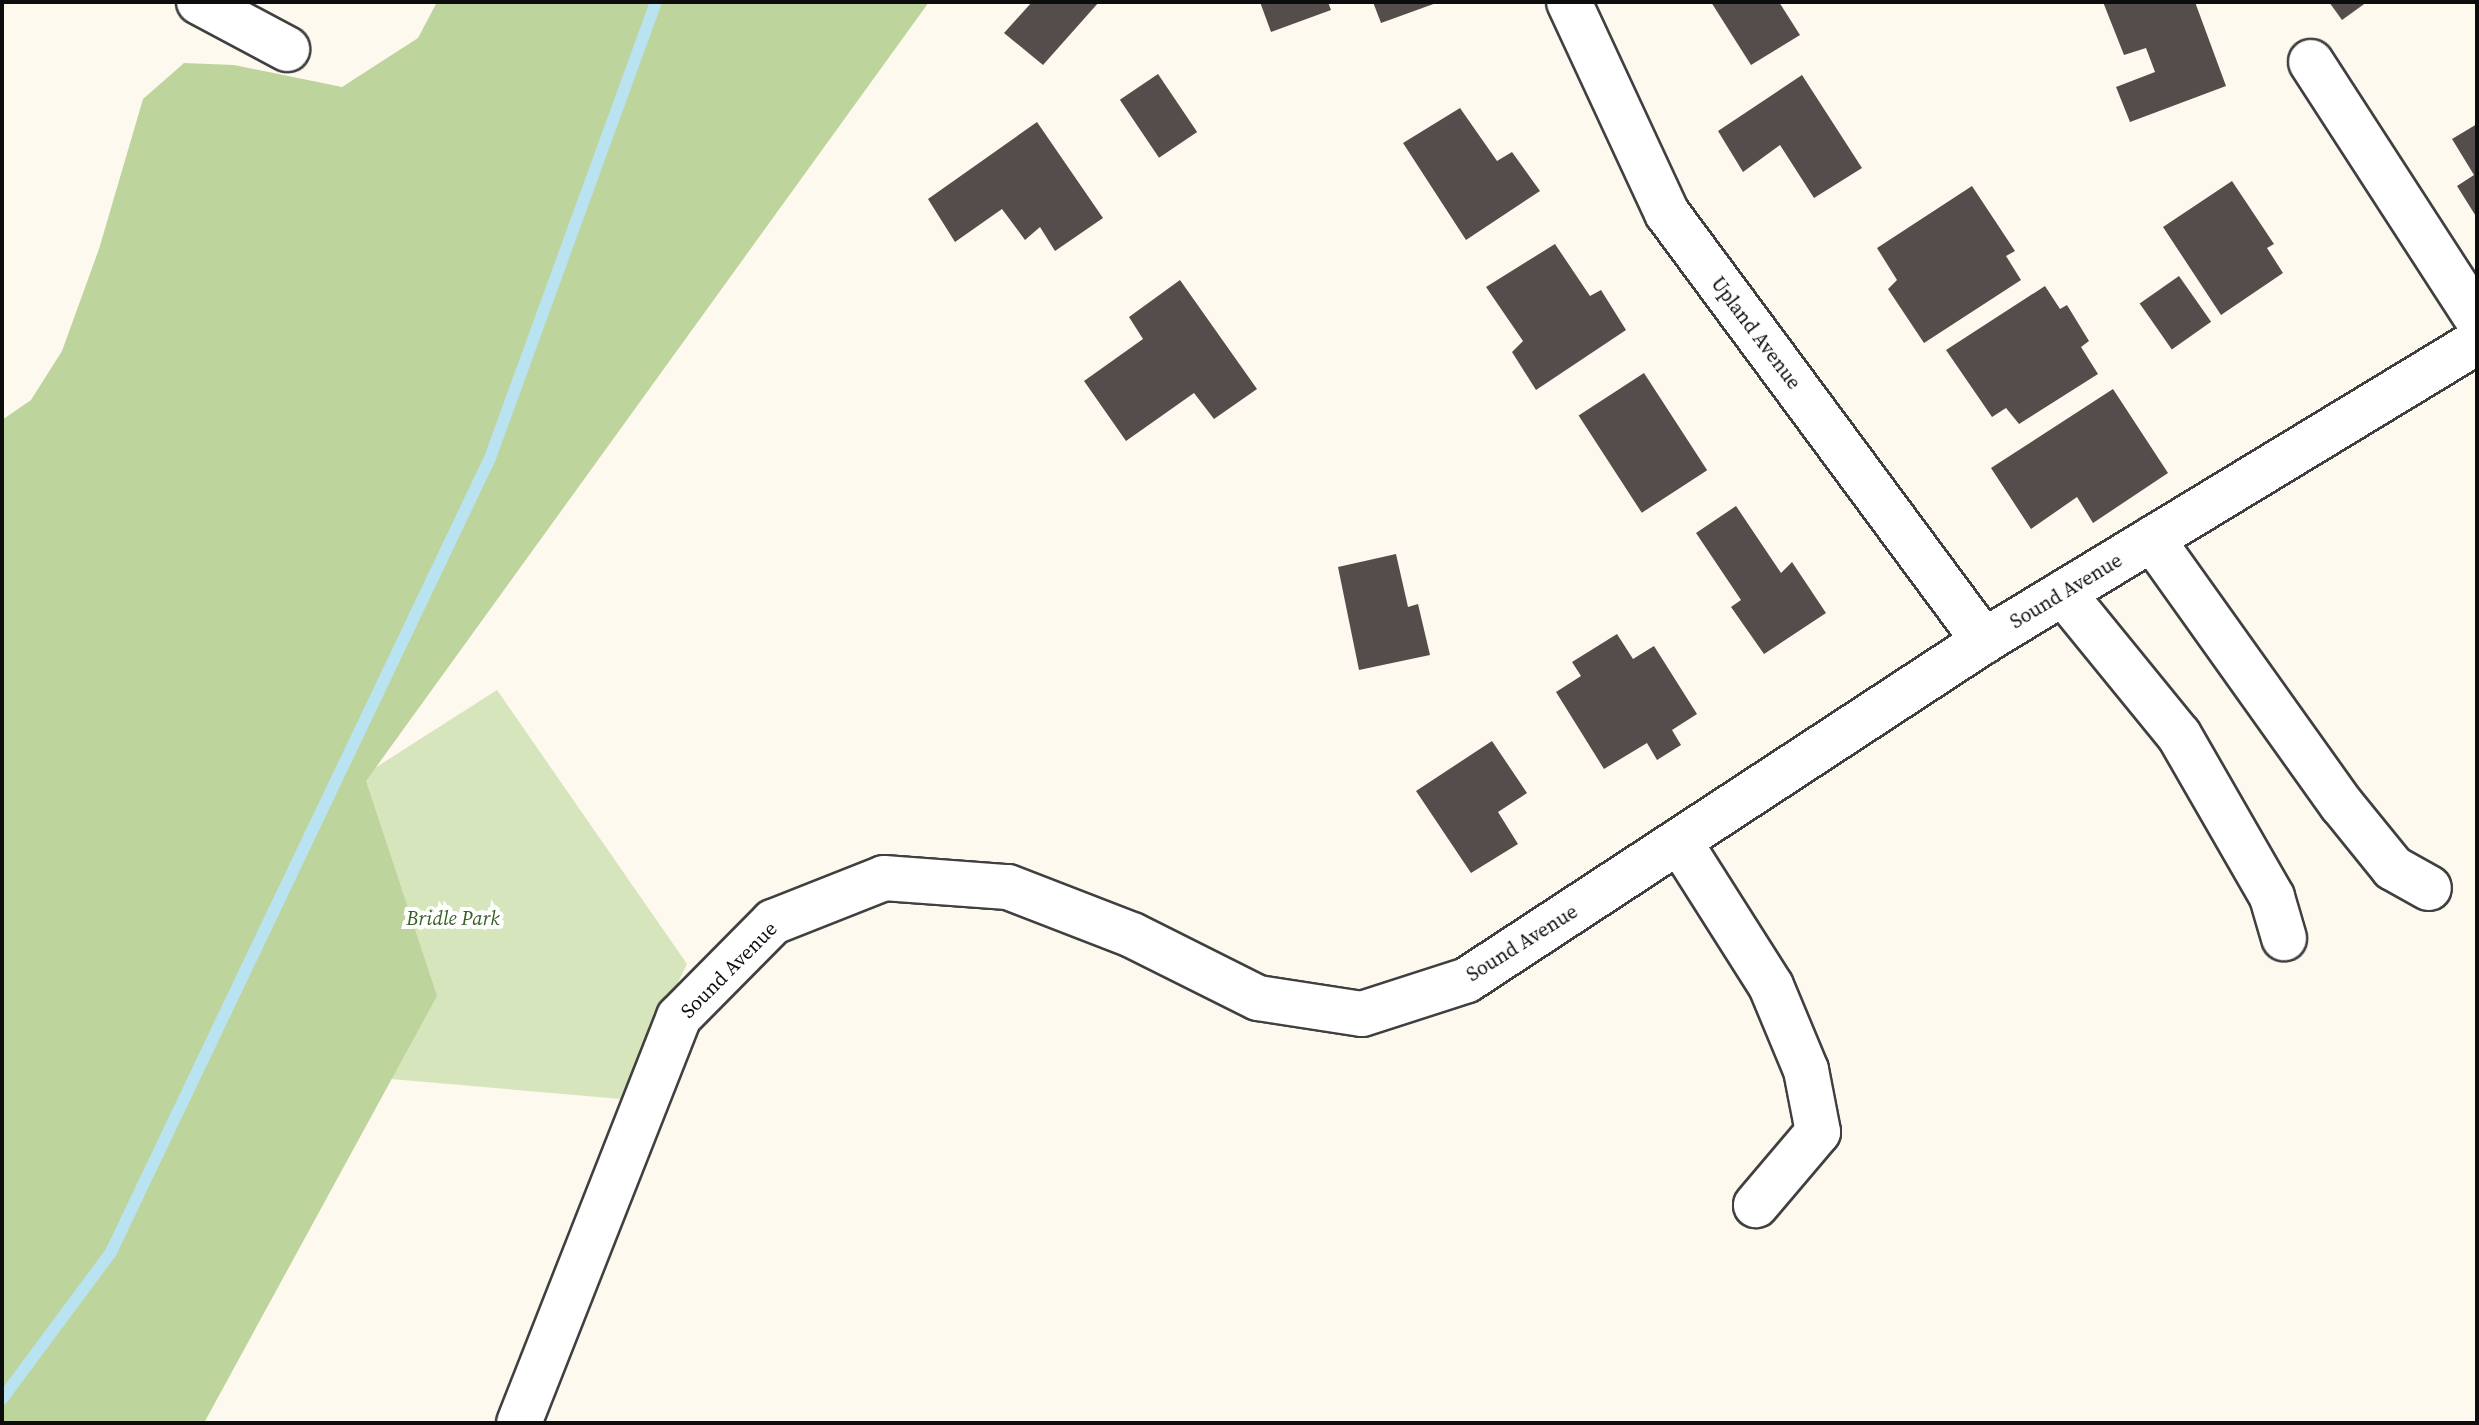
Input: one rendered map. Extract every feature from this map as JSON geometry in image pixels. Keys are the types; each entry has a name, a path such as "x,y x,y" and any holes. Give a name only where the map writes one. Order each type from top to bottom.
{"street":[{"path":"199,2 287,49"},
{"name":"Upland Avenue","path":"1569,2 1667,213 1984,641"},
{"path":"2311,62 2477,319"},
{"name":"Sound Avenue","path":"519,1423 679,1017 773,922 884,878 1008,887 1132,935 1258,998 1362,1014 1467,980 1984,641 2477,342"},
{"path":"2152,539 2342,805 2393,868 2429,888"},
{"path":"2063,593 2179,735 2272,897 2284,938"},
{"path":"1679,841 1771,986 1806,1070 1818,1132 1756,1205"}],"green space":[{"path":"437,2 929,2 366,781 437,996 204,1423 2,1423 2,420 31,400 62,351 99,249 143,99 184,63 234,65 342,87 418,38"},
{"name":"Bridle Park","path":"497,690 687,964 621,1099 356,1076 2,1006"}],"building":[{"path":"1032,2 1099,2 1043,65 1004,33"},
{"path":"1260,2 1328,2 1331,10 1271,32"},
{"path":"1373,2 1439,2 1381,23"},
{"path":"1711,2 1779,2 1800,35 1751,65"},
{"path":"2103,2 2195,2 2226,86 2130,122 2116,87 2155,72 2146,48 2124,55"},
{"path":"2329,2 2367,2 2342,20"},
{"path":"1158,74 1197,132 1159,158 1120,100"},
{"path":"1802,75 1862,168 1814,198 1780,145 1743,172 1718,131"},
{"path":"1460,108 1497,161 1512,152 1540,191 1466,240 1403,143"},
{"path":"1037,122 1103,218 1055,251 1040,227 1025,240 1002,209 955,242 928,199"},
{"path":"2477,124 2477,218 2457,186 2474,175 2452,139"},
{"path":"2232,181 2274,244 2267,248 2283,273 2221,315 2163,227"},
{"path":"1972,186 2015,251 2006,256 2021,280 1924,343 1888,289 1897,280 1877,248"},
{"path":"1555,244 1590,296 1601,290 1626,330 1536,390 1512,352 1523,341 1486,287"},
{"path":"2179,276 2211,322 2172,349 2140,304"},
{"path":"1180,280 1257,389 1214,419 1194,393 1126,441 1084,381 1143,339 1129,317"},
{"path":"2045,286 2060,309 2067,305 2089,341 2081,347 2098,374 2019,424 2006,408 1992,417 1946,350"},
{"path":"1644,373 1707,470 1642,513 1579,415"},
{"path":"2113,389 2168,473 2093,523 2077,497 2031,529 1991,468"},
{"path":"1736,506 1781,573 1792,562 1826,613 1764,654 1731,607 1741,600 1696,533"},
{"path":"1396,554 1408,607 1418,604 1430,655 1359,670 1338,567"},
{"path":"1617,634 1633,659 1654,646 1697,714 1672,730 1681,745 1657,760 1647,743 1604,769 1556,692 1581,676 1572,662"},
{"path":"1492,741 1527,793 1498,812 1518,844 1471,873 1416,791"}],"waterway":[{"path":"2,1399 111,1252 490,458 656,2"}]}
